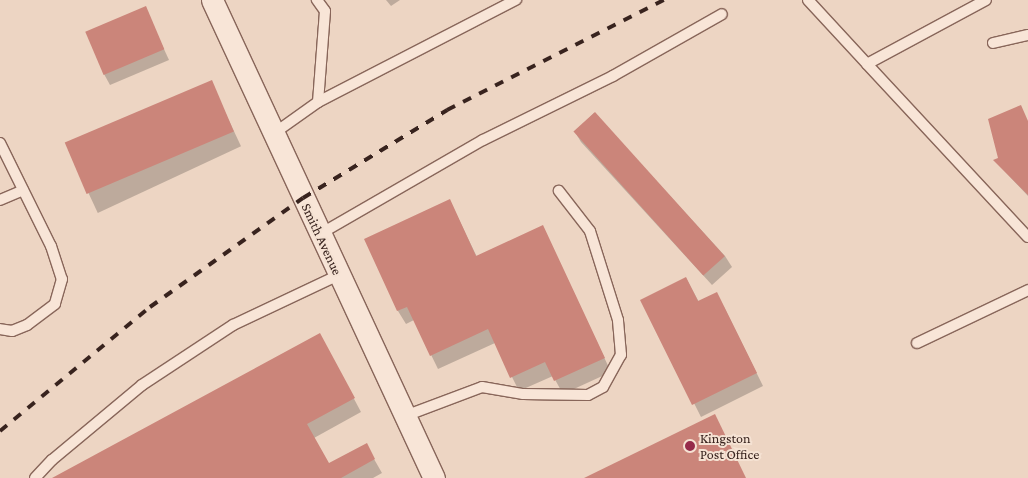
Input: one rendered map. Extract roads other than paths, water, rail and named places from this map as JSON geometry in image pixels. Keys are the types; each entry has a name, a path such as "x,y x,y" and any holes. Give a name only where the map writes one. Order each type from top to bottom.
{"street":[{"name":"Smith Avenue","path":"212,0 434,478"}],"lane":[{"path":"317,0 325,12 318,102"},
{"path":"273,134 318,102 516,0"},
{"path":"808,0 1028,237"},
{"path":"868,64 986,0"},
{"path":"320,234 483,140 613,76 722,14"},
{"path":"993,43 1028,35"},
{"path":"0,143 51,246 62,279 60,295 55,304 27,325 12,332 0,329"},
{"path":"0,200 23,190"},
{"path":"405,416 482,387 523,394 588,395 603,387 621,355 618,320 590,231 559,191"},
{"path":"35,478 52,460 142,385 233,325 339,275"},
{"path":"917,343 1028,290"}],"railway":[{"path":"0,431 150,307 303,198 447,110 664,0"}],"place":[{"name":"Kingston Post Office","path":"690,446"}]}
